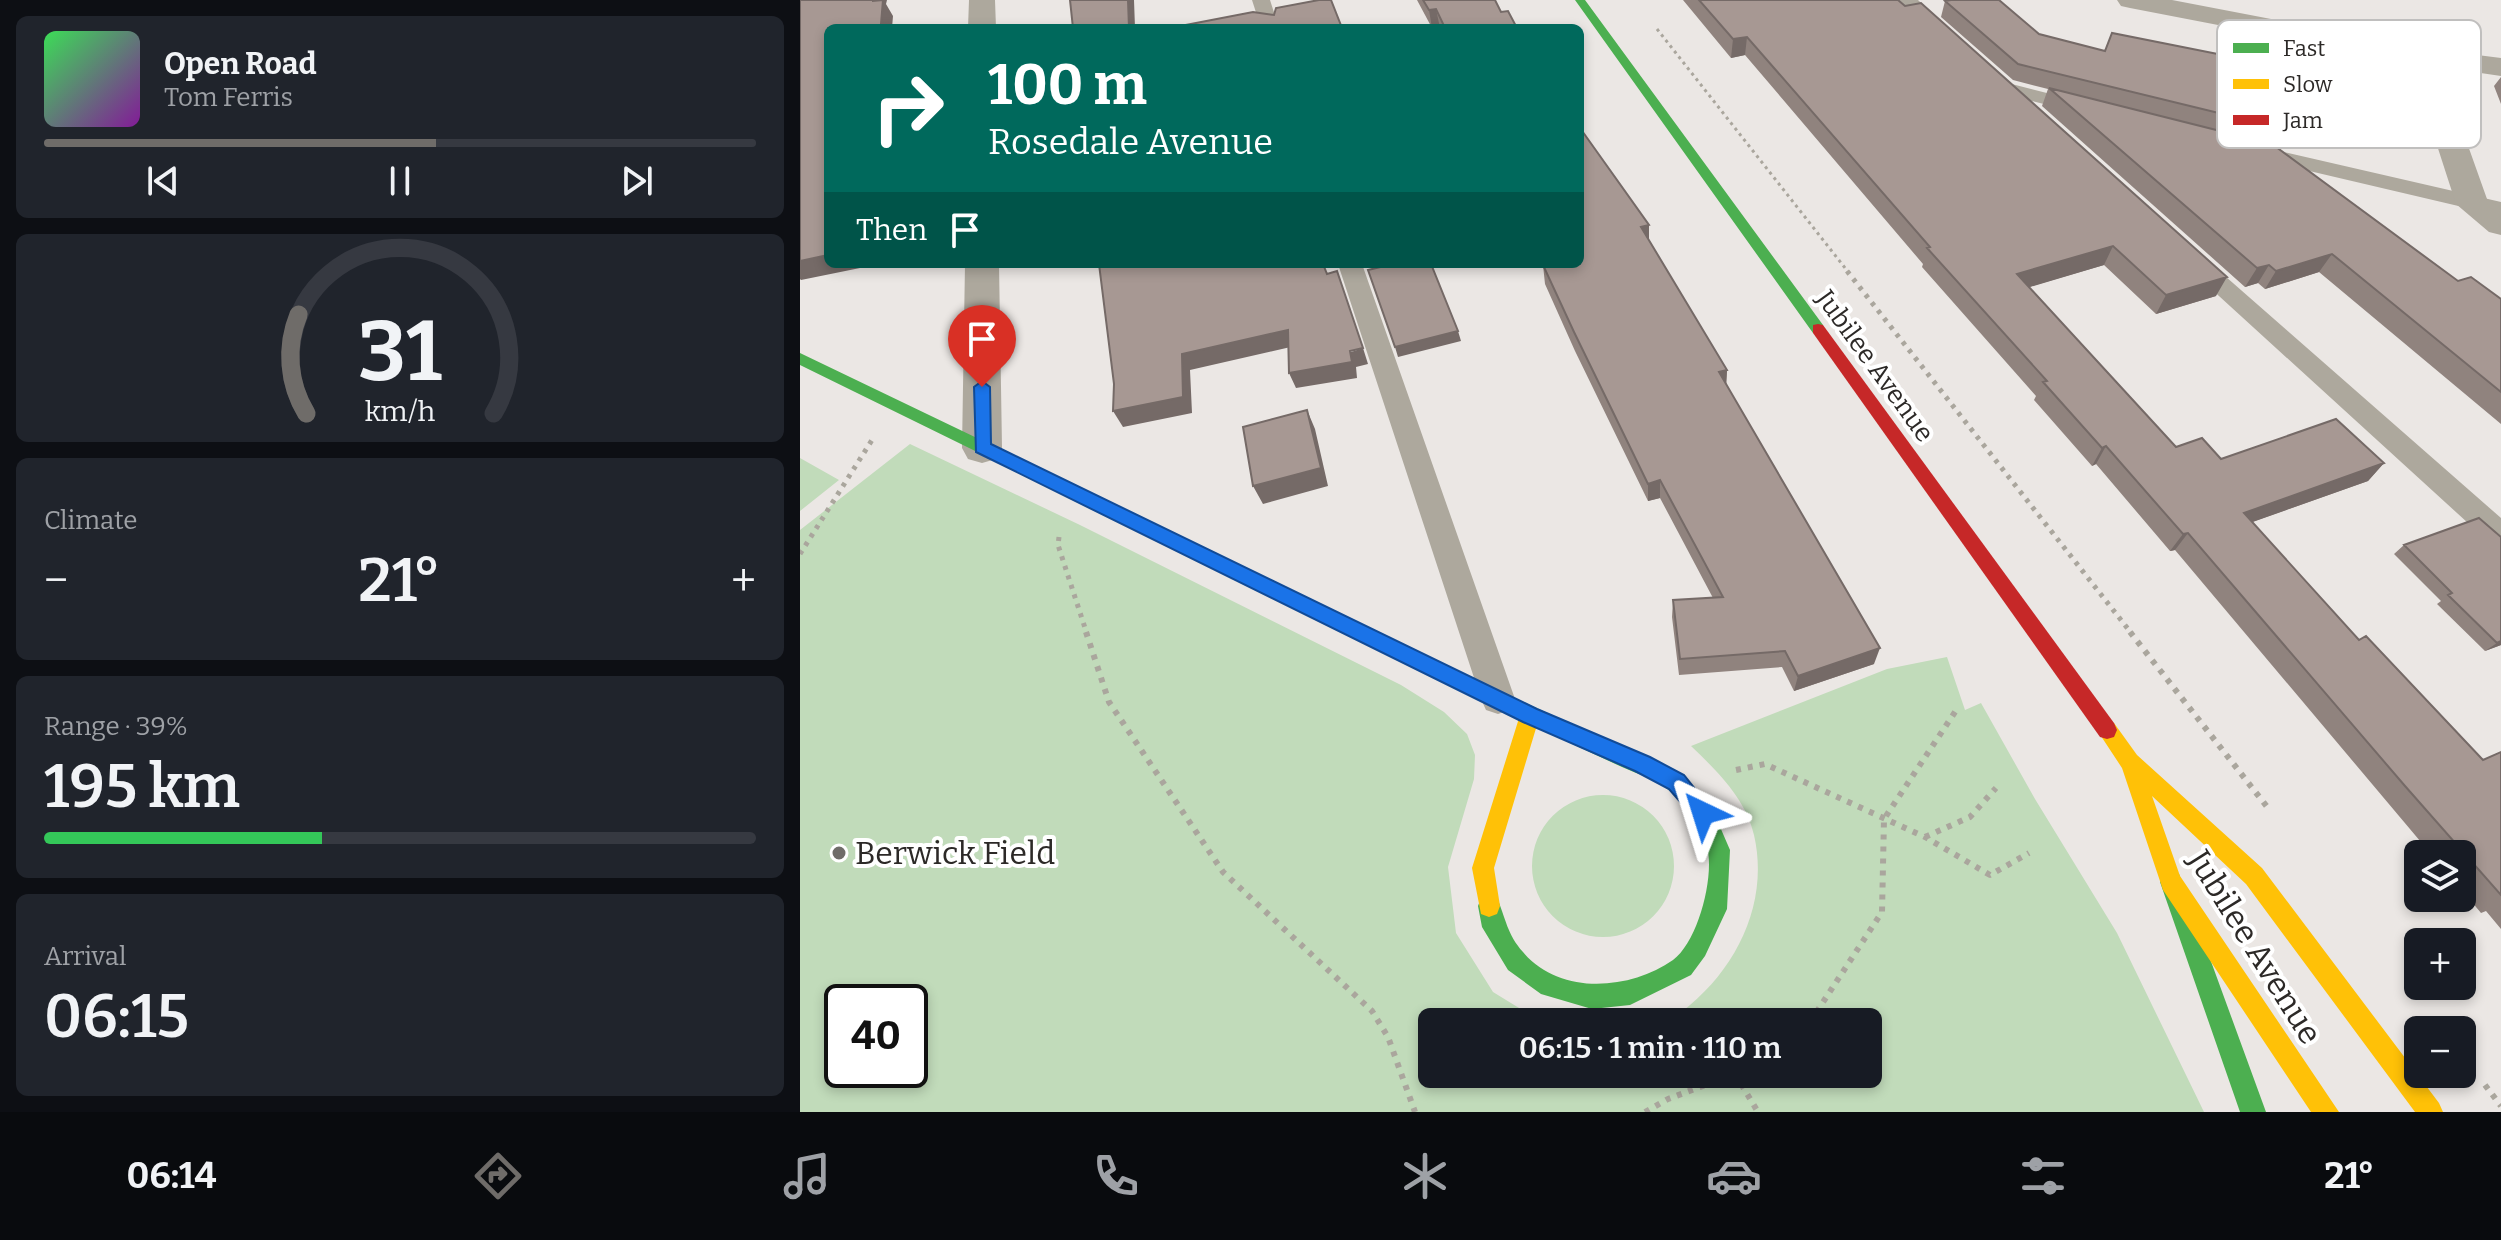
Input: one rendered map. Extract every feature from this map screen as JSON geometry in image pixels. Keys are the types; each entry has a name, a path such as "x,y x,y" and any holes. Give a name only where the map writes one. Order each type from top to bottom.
{"main road":[{"name":"Jubilee Avenue","path":"1580,0 2130,762 2254,876 2430,1112"},
{"path":"800,358 1530,715 1676,782 1703,813 1719,850 1716,909 1697,948 1683,967 1630,993 1592,997 1549,986 1516,962 1493,927 1483,868 1530,715"},
{"name":"Jubilee Avenue","path":"2130,762 2171,882 2326,1112"},
{"path":"2171,882 2253,1112"}],"street":[{"path":"982,0 982,24"},
{"path":"2130,0 2234,20"},
{"path":"2481,64 2501,67"},
{"path":"2462,148 2487,206 2501,225"},
{"path":"982,268 982,448"}],"lane":[{"path":"1261,0 1269,24"},
{"path":"1907,0 1954,43"},
{"path":"2035,118 1995,81 2109,114"},
{"path":"2245,148 2487,206"},
{"path":"2175,244 2501,536"},
{"path":"1351,268 1498,699"}],"path":[{"path":"1654,25 2274,816"},
{"path":"800,554 894,404"},
{"path":"1065,488 1058,545 1109,702 1223,872 1372,1011 1388,1037 1409,1088 1415,1112"},
{"path":"1819,1008 1882,912 1884,819 1957,709"},
{"path":"1676,782 1765,764 1925,837 1990,875 2029,853"},
{"path":"1925,837 1970,817 1996,788"},
{"path":"1645,1112 1697,1088"},
{"path":"1743,1088 1758,1112"}],"green space":[{"path":"910,444 1401,685 1444,712 1467,734 1475,755 1474,779 1448,867 1456,933 1493,992 1519,1008 1418,1008 1418,1088 1882,1088 1882,1008 1686,1008 1707,989 1736,950 1753,907 1758,859 1754,835 1744,809 1720,776 1691,746 1887,669 1947,657 1965,710 1981,703 2117,933 2204,1112 800,1112 800,530"},
{"path":"800,458 839,480 800,511"},
{"path":"1603,795 1630,800 1653,816 1669,839 1674,866 1669,893 1653,916 1630,932 1603,937 1576,932 1553,916 1537,893 1532,866 1537,839 1553,816 1576,800"}],"building":[{"path":"800,0 883,0 881,24 824,24 824,256 800,261"},
{"path":"1070,0 1128,0 1129,24 1073,24"},
{"path":"1331,0 1340,24 1191,24 1253,12 1274,15 1276,8"},
{"path":"1423,0 1495,0 1501,12 1508,11 1515,24 1443,24 1436,9 1429,10"},
{"path":"1699,0 1898,0 1905,6 1921,3 2227,277 2166,295 2113,246 2017,274 2176,447 2202,438 2221,459 2336,419 2384,463 2244,513 2359,640 2366,636 2483,760 2501,752 2501,895 2476,867 2476,840 2453,840 2188,533 2183,534 2106,446 2102,448 2043,382 2047,381 1927,248 1930,247 1747,37 1733,39"},
{"path":"1999,0 2039,34 2105,51 2112,33 2217,54 2217,113 2018,64 1945,1"},
{"path":"2049,88 2217,130 2217,148 2277,148 2458,281 2471,277 2501,299 2501,392 2332,254 2276,271 2269,265 2257,268"},
{"path":"1584,134 1649,225 1641,227 1727,370 1719,372 1880,648 1798,676 1785,651 1680,659 1673,600 1723,597 1660,480 1648,484 1544,268 1584,268"},
{"path":"1100,268 1325,268 1327,274 1337,271 1363,348 1350,351 1352,362 1289,373 1288,330 1182,354 1183,397 1113,411 1114,384"},
{"path":"1433,268 1458,331 1395,347 1368,270"},
{"path":"1307,410 1321,468 1253,486 1243,427"},
{"path":"2479,518 2501,537 2501,641 2497,643 2448,595 2452,593 2404,545"}],"traffic: fast":[{"path":"1580,0 1818,329"},
{"path":"800,358 1152,530"},
{"path":"1489,906 1493,927 1516,962 1549,986 1592,997 1630,993 1683,967 1697,948 1716,909 1719,850 1703,813 1676,782 1497,699"},
{"path":"2171,882 2253,1112"}],"traffic: slow":[{"path":"1152,530 1497,699"},
{"path":"1489,906 1483,868 1530,715"},
{"path":"2107,730 2130,762 2254,876 2430,1112"},
{"path":"2132,768 2171,882 2326,1112"}],"traffic: jam":[{"path":"1818,329 2107,730"}],"place":[{"name":"Berwick Field","path":"839,853"}],"route":[{"path":"982,387 982,448 1530,715 1642,764 1676,782 1703,813"}]}
